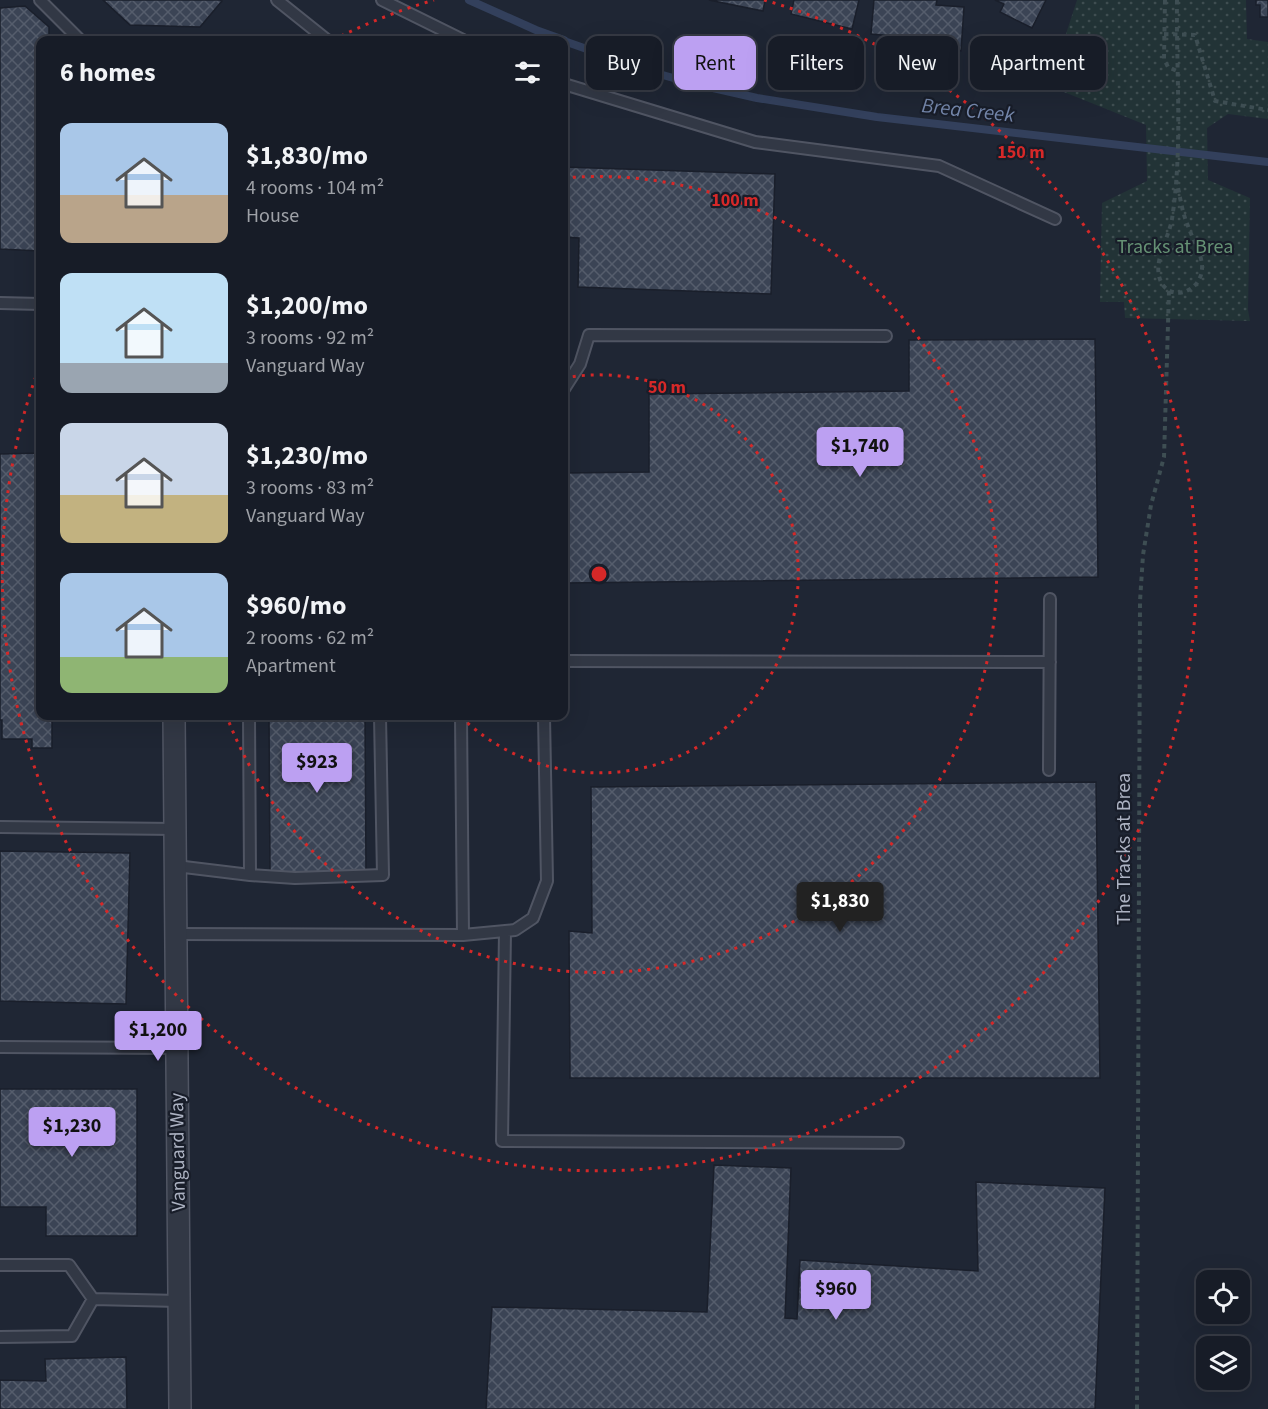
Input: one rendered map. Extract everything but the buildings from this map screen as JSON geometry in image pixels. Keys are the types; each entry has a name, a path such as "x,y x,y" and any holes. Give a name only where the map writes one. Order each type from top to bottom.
{"street":[{"name":"Vanguard Way","path":"174,720 180,1409"}],"lane":[{"path":"40,0 76,36"},
{"path":"277,0 322,36"},
{"path":"382,0 455,36"},
{"path":"568,85 755,142 939,166 1055,219"},
{"path":"0,303 36,304"},
{"path":"568,383 580,364 589,334 886,336"},
{"path":"1049,770 1050,599"},
{"path":"568,661 1050,662"},
{"path":"249,720 250,875"},
{"path":"176,866 295,878 383,875 380,720"},
{"path":"460,720 464,935"},
{"path":"176,934 464,935 515,930 533,918 547,881 544,720"},
{"path":"0,827 175,829"},
{"path":"505,931 502,1141 898,1143"},
{"path":"0,1047 177,1048"},
{"path":"0,1265 69,1265 93,1299"},
{"path":"93,1299 180,1301"},
{"path":"0,1337 72,1336 93,1299"}],"path":[{"path":"1165,0 1164,59 1168,66 1177,71"},
{"name":"The Tracks at Brea","path":"1177,0 1177,182 1171,224 1160,261 1159,274 1162,284 1169,291 1182,292 1191,290 1198,283 1202,263 1186,223 1177,182"},
{"path":"1164,34 1195,35 1215,101 1268,110"},
{"name":"The Tracks at Brea","path":"1137,1409 1140,601 1143,555 1151,506 1164,457 1169,291"}],"green space":[{"name":"Tracks at Brea","path":"1077,0 1246,0 1247,39 1268,42 1268,119 1228,114 1207,128 1208,180 1250,198 1248,310 1250,321 1125,318 1124,302 1100,302 1102,203 1147,181 1146,125 1059,90 1106,90 1106,36 1065,36"}],"waterway":[{"name":"Brea Creek","path":"469,0 553,36"},
{"name":"Brea Creek","path":"568,42 652,72 757,98 877,117 1268,162"}]}
